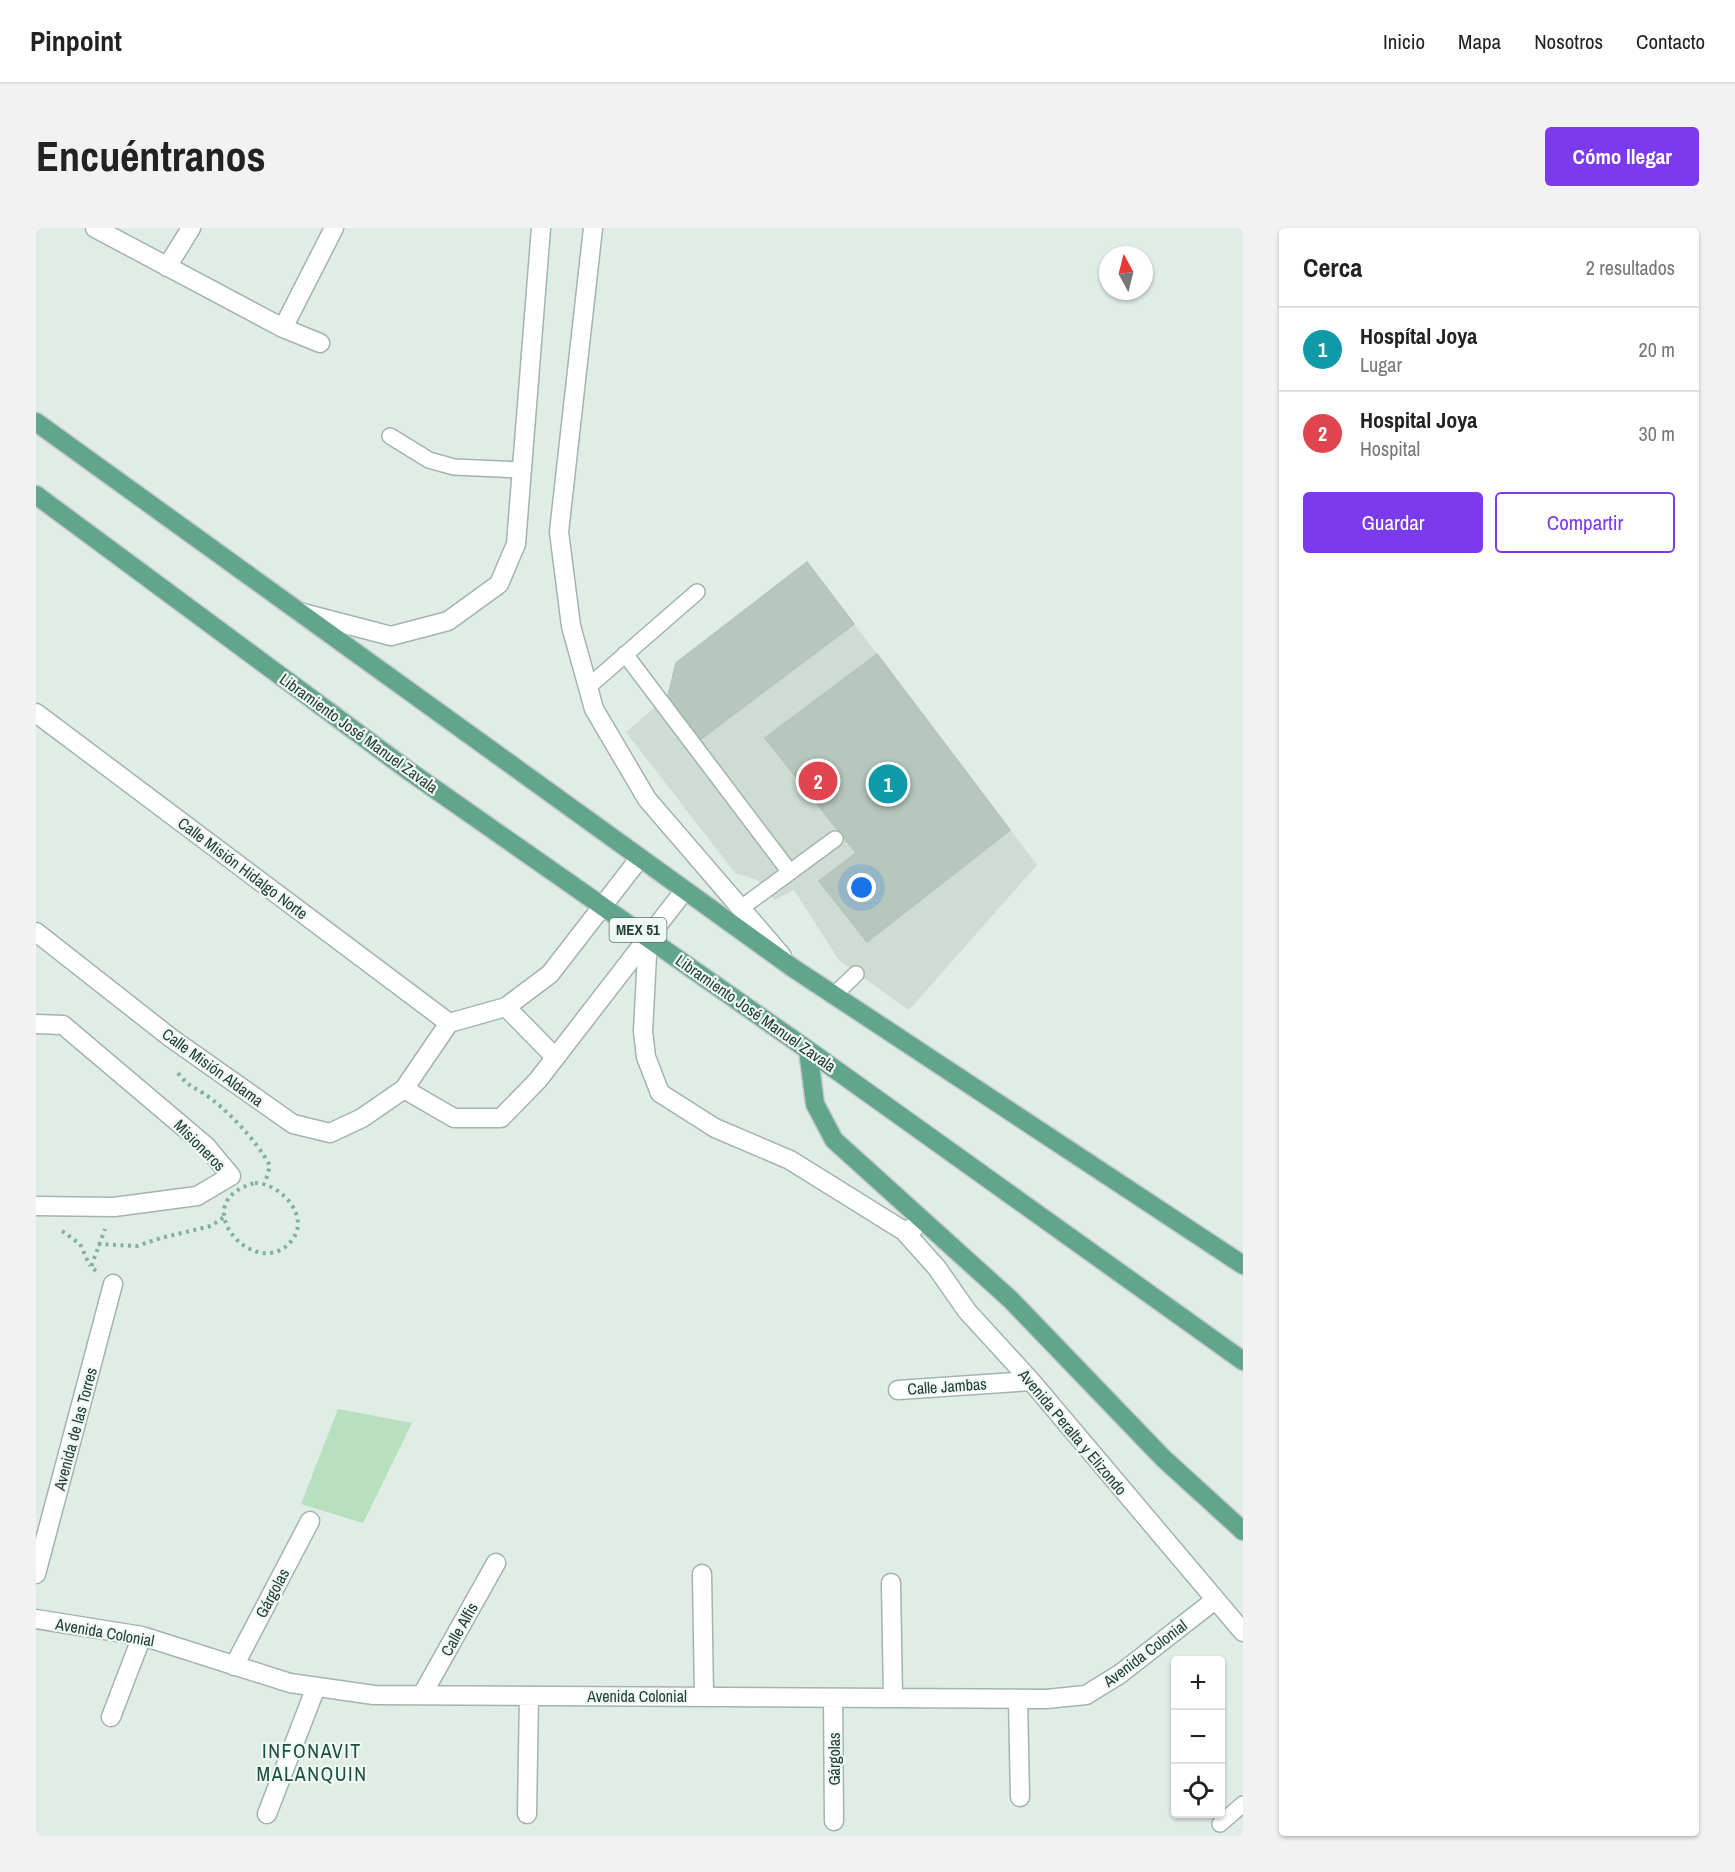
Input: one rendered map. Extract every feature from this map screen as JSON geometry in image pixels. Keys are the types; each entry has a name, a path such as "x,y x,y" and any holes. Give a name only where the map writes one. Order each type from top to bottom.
{"main road":[{"path":"36,422 793,968 1243,1265"},
{"name":"Libramiento José Manuel Zavala","path":"36,495 409,771 648,937 1243,1360"},
{"path":"808,1050 815,1104 824,1125 847,1153 1011,1300 1163,1458 1243,1531"}],"street":[{"path":"95,228 283,328 320,343"},
{"path":"167,267 191,228"},
{"path":"283,328 334,228"},
{"path":"295,610 391,636 448,621 498,584 516,544 541,228"},
{"path":"593,228 559,532 571,626 594,710 647,799 793,968"},
{"name":"Calle Misión Hidalgo Norte","path":"36,713 449,1023"},
{"path":"449,1023 506,1007 550,974 639,859"},
{"path":"404,1089 454,1118 501,1118 538,1080 554,1056 684,891"},
{"name":"Calle Misión Aldama","path":"36,932 171,1038 293,1124 330,1133 362,1118 404,1089 449,1023"},
{"name":"Avenida Peralta y Elizondo","path":"648,937 643,1031 646,1058 660,1094 715,1128 790,1160 904,1232 937,1268 967,1311 1031,1381 1243,1632"},
{"path":"506,1007 554,1056"},
{"name":"Misioneros","path":"36,1024 63,1025 206,1146 231,1176 197,1196 114,1207 36,1206"},
{"path":"904,1232 924,1222"},
{"name":"Avenida de las Torres","path":"36,1574 113,1284"},
{"name":"Calle Jambas","path":"898,1390 1031,1381"},
{"name":"Gárgolas","path":"234,1666 310,1521"},
{"name":"Calle Alfis","path":"422,1695 496,1563"},
{"path":"702,1574 704,1697"},
{"path":"891,1583 893,1698"},
{"name":"Avenida Colonial","path":"36,1619 142,1636 290,1683 374,1695 1018,1699 1086,1695 1120,1674 1215,1600"},
{"path":"111,1718 142,1636"},
{"path":"267,1814 316,1687"},
{"path":"527,1814 529,1696"},
{"name":"Gárgolas","path":"834,1698 834,1821"},
{"path":"1018,1699 1020,1797"}],"lane":[{"path":"390,436 429,460 454,466 522,470"},
{"path":"588,687 697,592"},
{"path":"626,654 789,871"},
{"path":"741,908 835,839"},
{"path":"834,995 856,974"},
{"path":"1220,1824 1243,1803"}],"path":[{"path":"171,1038 174,1068 189,1087 204,1094 244,1129 262,1150 270,1166 265,1183"},
{"path":"98,1244 137,1246 211,1226 224,1217 230,1198 236,1190 255,1183 265,1183 285,1195 297,1219 298,1231 290,1243 266,1252 242,1246 233,1239 224,1217"},
{"path":"91,1267 114,1207"},
{"path":"54,1227 80,1244 91,1267 113,1284"}],"shaded area":[{"path":"807,562 1037,865 909,1010 839,960 794,890 775,900 758,880 735,873 626,732 668,696 676,663"}],"green space":[{"path":"338,1409 412,1423 363,1523 301,1504"}],"building":[{"path":"807,562 854,624 701,739 668,696 676,663"},
{"path":"877,654 1010,830 867,942 819,881 856,853 765,738"}],"place":[{"name":"Hospital Joya","path":"818,781"},
{"name":"Hospítal Joya","path":"888,784"}],"district":[{"name":"INFONAVIT MALANQUIN","path":"312,1762"}]}
